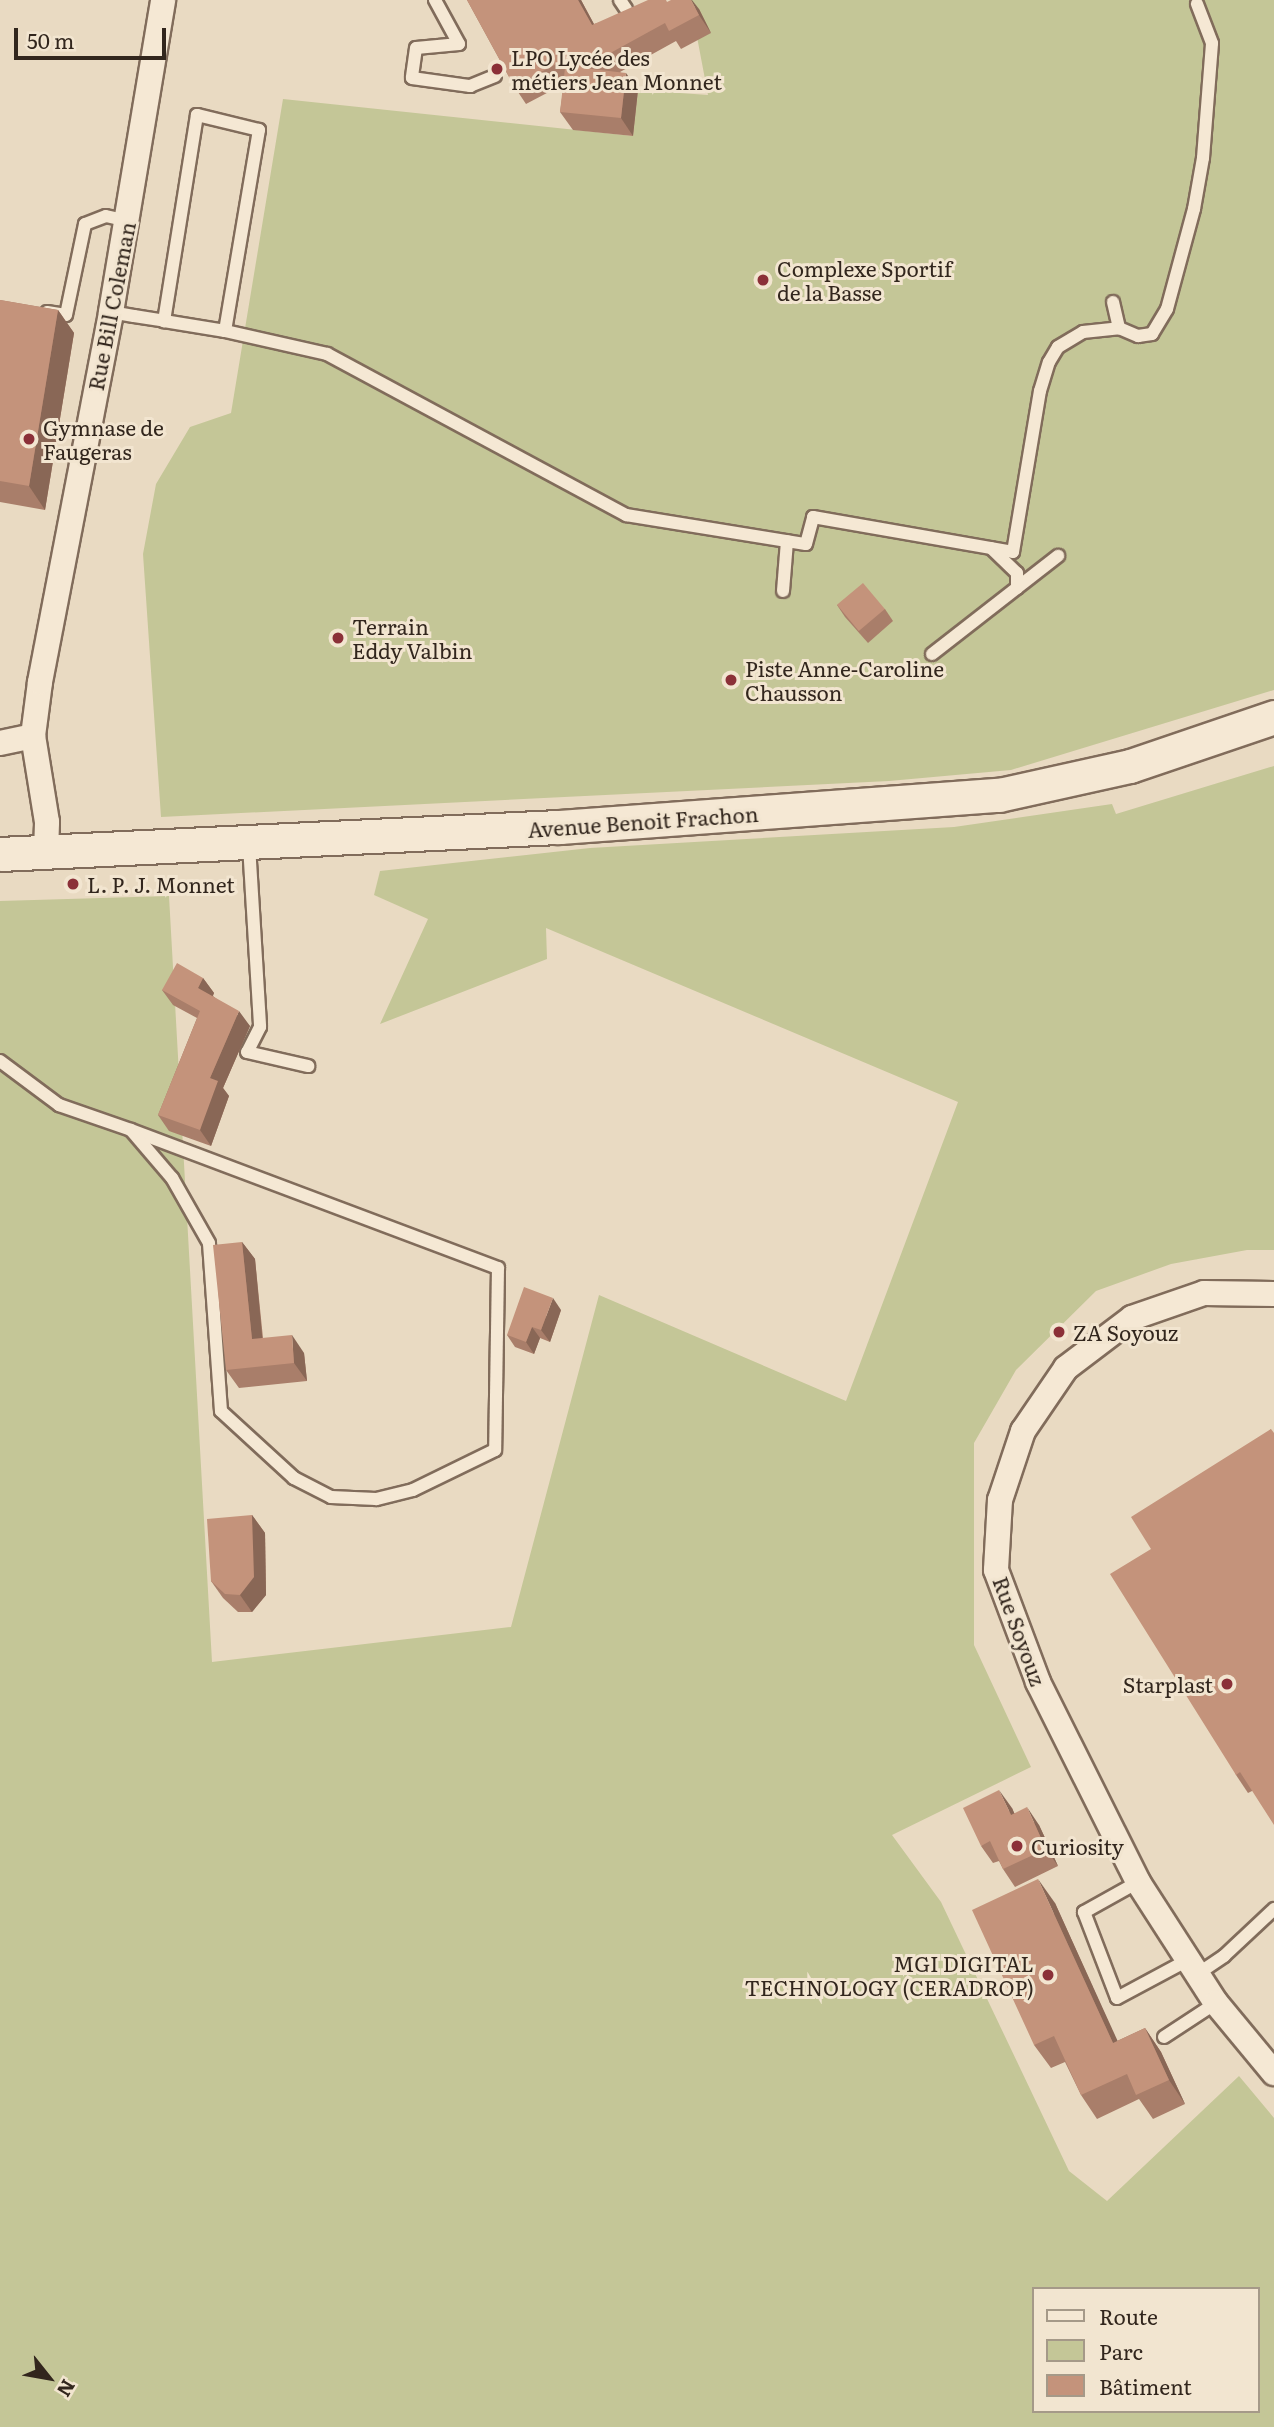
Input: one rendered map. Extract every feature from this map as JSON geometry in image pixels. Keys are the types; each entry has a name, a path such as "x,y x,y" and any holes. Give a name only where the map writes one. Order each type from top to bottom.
{"main road":[{"name":"Avenue Benoit Frachon","path":"0,854 249,844 999,796 1130,766 1274,717"}],"street":[{"name":"Rue Bill Coleman","path":"46,852 47,822 33,736 75,487 111,312 163,0"},
{"path":"0,743 33,736"},
{"name":"Rue Soyouz","path":"1274,1294 1204,1293 1132,1318 1066,1368 1023,1431 1000,1500 996,1570 1010,1615 1038,1682 1138,1882 1191,1968 1274,2073"}],"lane":[{"path":"435,0 460,44 416,48 412,78 470,86 495,76"},
{"path":"111,312 225,331 327,354 626,515 806,544 813,517 1013,552 1040,391 1049,362 1070,338 1119,328 1143,337 1159,328 1194,209 1212,43 1197,4"},
{"path":"164,321 197,115 259,130 225,331"},
{"path":"26,308 66,315 85,224 106,216 127,220"},
{"path":"1113,302 1119,328"},
{"path":"783,591 787,541"},
{"path":"991,548 1017,573 1017,588"},
{"path":"932,654 1058,556"},
{"path":"249,844 260,1027 247,1052 308,1066"},
{"path":"0,1061 59,1105 131,1130 498,1268 495,1450 413,1490 376,1499 331,1497 294,1478 221,1411 209,1243 172,1178 131,1130"},
{"path":"1138,1882 1084,1912 1117,1998 1224,1956 1274,1909"},
{"path":"1164,2037 1216,2003"}],"green space":[{"name":"Complexe Sportif de la Basse","path":"690,0 1274,0 1274,690 1011,770 889,781 161,817 143,554 156,484 190,427 231,413 283,99 633,136 638,90 708,95"},
{"path":"1274,766 1274,1250 1247,1250 1171,1264 1096,1291 1016,1370 974,1443 974,1645 1031,1767 892,1835 941,1902 1069,2171 1107,2201 1239,2076 1274,2118 1274,2427 0,2427 0,901 169,896 212,1662 511,1627 599,1295 846,1401 958,1102 546,928 547,959 380,1024 428,919 374,895 380,871 590,848 954,827 1112,804 1116,814"}],"building":[{"path":"467,0 578,0 592,25 648,0 691,0 699,15 669,31 665,23 583,68 626,73 621,118 560,112 566,59 514,86"},
{"name":"Gymnase de Faugeras","path":"0,300 58,310 29,486 0,481"},
{"path":"863,583 885,609 859,631 837,605"},
{"path":"177,963 203,978 198,988 239,1011 210,1078 218,1081 200,1130 158,1115 200,1011 162,990"},
{"path":"242,1242 252,1339 292,1335 294,1363 226,1370 213,1245"},
{"path":"524,1287 553,1298 541,1330 532,1327 526,1342 507,1335"},
{"name":"Starplast","path":"1271,1429 1274,1433 1274,1825 1240,1772 1236,1775 1110,1574 1151,1549 1131,1517"},
{"path":"252,1515 254,1577 240,1595 225,1594 211,1581 207,1519"},
{"name":"Curiosity","path":"999,1790 1011,1815 1027,1807 1046,1849 1003,1869 990,1841 981,1846 963,1808"},
{"name":"MGI DIGITAL TECHNOLOGY (CERADROP)","path":"1038,1879 1113,2043 1145,2028 1169,2080 1136,2095 1127,2074 1081,2095 1054,2036 1034,2045 972,1910"}],"place":[{"name":"LPO Lycée des métiers Jean Monnet","path":"497,69"},
{"name":"Complexe Sportif de la Basse","path":"763,280"},
{"name":"Gymnase de Faugeras","path":"29,439"},
{"name":"Terrain Eddy Valbin","path":"338,638"},
{"name":"Piste Anne-Caroline Chausson","path":"731,680"},
{"name":"L. P. J. Monnet","path":"73,884"},
{"name":"ZA Soyouz","path":"1059,1332"},
{"name":"Starplast","path":"1227,1684"},
{"name":"Curiosity","path":"1017,1846"},
{"name":"MGI DIGITAL TECHNOLOGY (CERADROP)","path":"1048,1975"}]}
